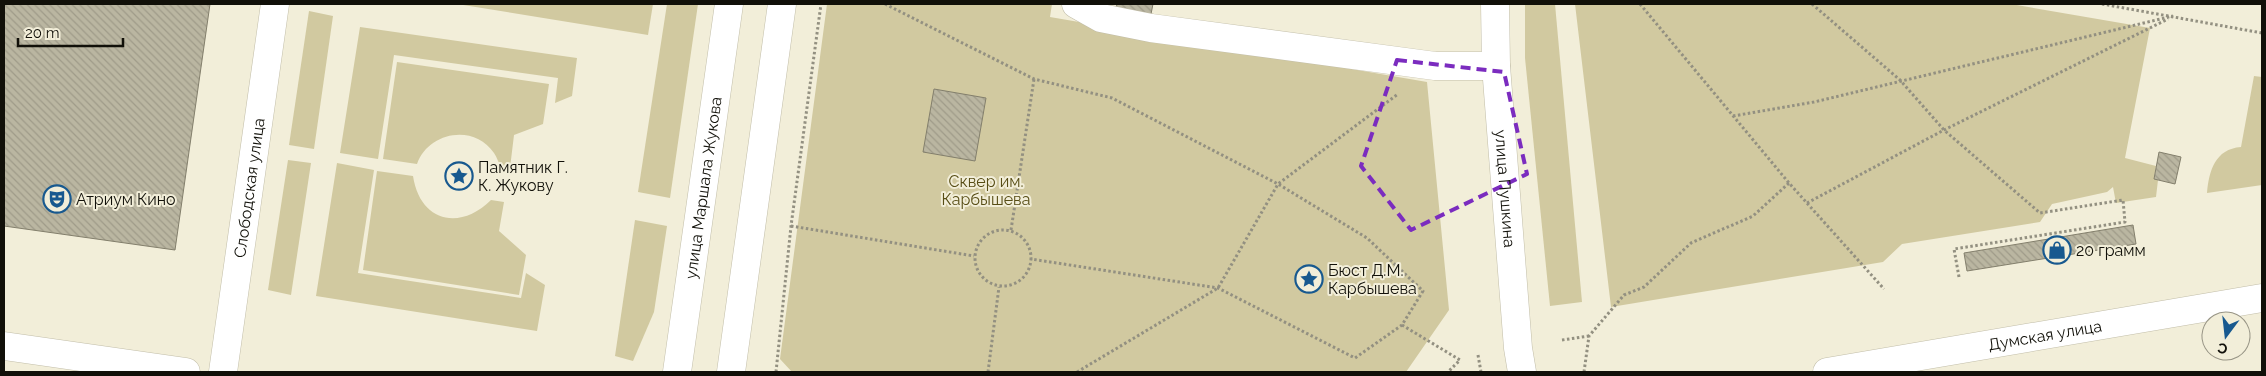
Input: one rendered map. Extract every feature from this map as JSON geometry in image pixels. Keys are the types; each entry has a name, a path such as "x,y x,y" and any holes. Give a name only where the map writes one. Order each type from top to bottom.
{"main road":[{"name":"Слободская улица","path":"223,372 275,4"},
{"name":"улица Маршала Жукова","path":"677,372 729,4"},
{"path":"731,372 782,4"},
{"path":"1076,4 1101,18 1151,28 1435,66 1496,66"},
{"name":"улица Пушкина","path":"1494,4 1496,66 1518,348 1522,372"},
{"name":"Думская улица","path":"1827,372 1863,369 2262,298"},
{"path":"4,346 186,372"}],"path":[{"path":"776,372 791,226 821,4"},
{"path":"885,4 1034,79 1112,98 1278,184 1367,238 1423,290 1402,325 1356,358 1218,288 1031,259"},
{"path":"1640,4 1789,183 1884,289"},
{"path":"1812,4 1900,80 1944,130 2040,213 2123,200 2125,222 1954,249 1959,277"},
{"path":"2102,4 2262,33"},
{"path":"1733,116 1814,102 2173,16"},
{"path":"1807,203 1944,130 2173,16"},
{"path":"1077,372 1218,288 1278,184 1435,66"},
{"path":"1011,230 1034,79"},
{"path":"1584,372 1589,336 1624,295 1644,287 1691,243 1753,216 1789,183"},
{"path":"791,226 974,256"},
{"path":"998,229 1011,230 1022,236 1029,246 1031,259 1028,272 1019,281 998,287 984,279 976,269 974,256 978,244 986,234 998,229"},
{"path":"988,372 998,287"},
{"path":"1402,325 1460,360 1448,372"},
{"path":"1562,340 1589,336"},
{"path":"1478,355 1481,372"}],"highlighted area":[{"path":"1397,60 1504,72 1527,174 1411,230 1361,166"}],"green space":[{"path":"457,4 653,4 648,35"},
{"path":"667,4 698,4 670,198 638,192"},
{"name":"Сквер им. Карбышева","path":"827,4 1052,4 1050,17 1427,82 1449,310 1406,372 792,372 780,359"},
{"path":"1525,4 1555,4 1582,302 1550,306 1525,58"},
{"path":"1575,4 2011,4 2150,28 2125,158 2156,166 2154,179 2158,180 2156,197 2116,203 2113,187 2107,192 2052,204 2040,222 1902,244 1883,262 1611,307"},
{"path":"309,11 333,16 314,149 289,145"},
{"path":"360,27 577,58 572,96 555,103 558,78 394,55 378,159 340,153"},
{"path":"397,62 549,84 543,124 514,135 510,168 501,167 495,155 485,144 475,138 464,135 452,135 431,145 423,153 417,164 383,159"},
{"path":"2254,76 2262,77 2262,185 2207,193 2215,162 2225,152 2241,147"},
{"path":"288,160 311,163 291,295 268,290"},
{"path":"337,163 374,170 358,273 521,298 526,273 545,285 537,331 316,296"},
{"path":"377,171 413,176 417,192 424,204 433,212 443,217 467,216 479,210 491,200 504,202 499,231 526,255 519,295 363,270"},
{"path":"635,220 667,226 654,312 633,361 615,356"}],"building":[{"path":"4,4 210,4 175,250 4,226"},
{"path":"1117,4 1153,4 1150,19 1115,13"},
{"path":"934,89 986,98 975,161 923,152"},
{"path":"2159,152 2181,157 2175,184 2154,179"},
{"path":"2133,225 2136,244 1967,271 1964,253"}],"place":[{"name":"Памятник Г. К. Жукову","path":"459,176"},
{"name":"Атриум Кино","path":"57,199"},
{"name":"20 грамм","path":"2057,250"},
{"name":"Бюст Д.М. Карбышева","path":"1309,279"}]}
